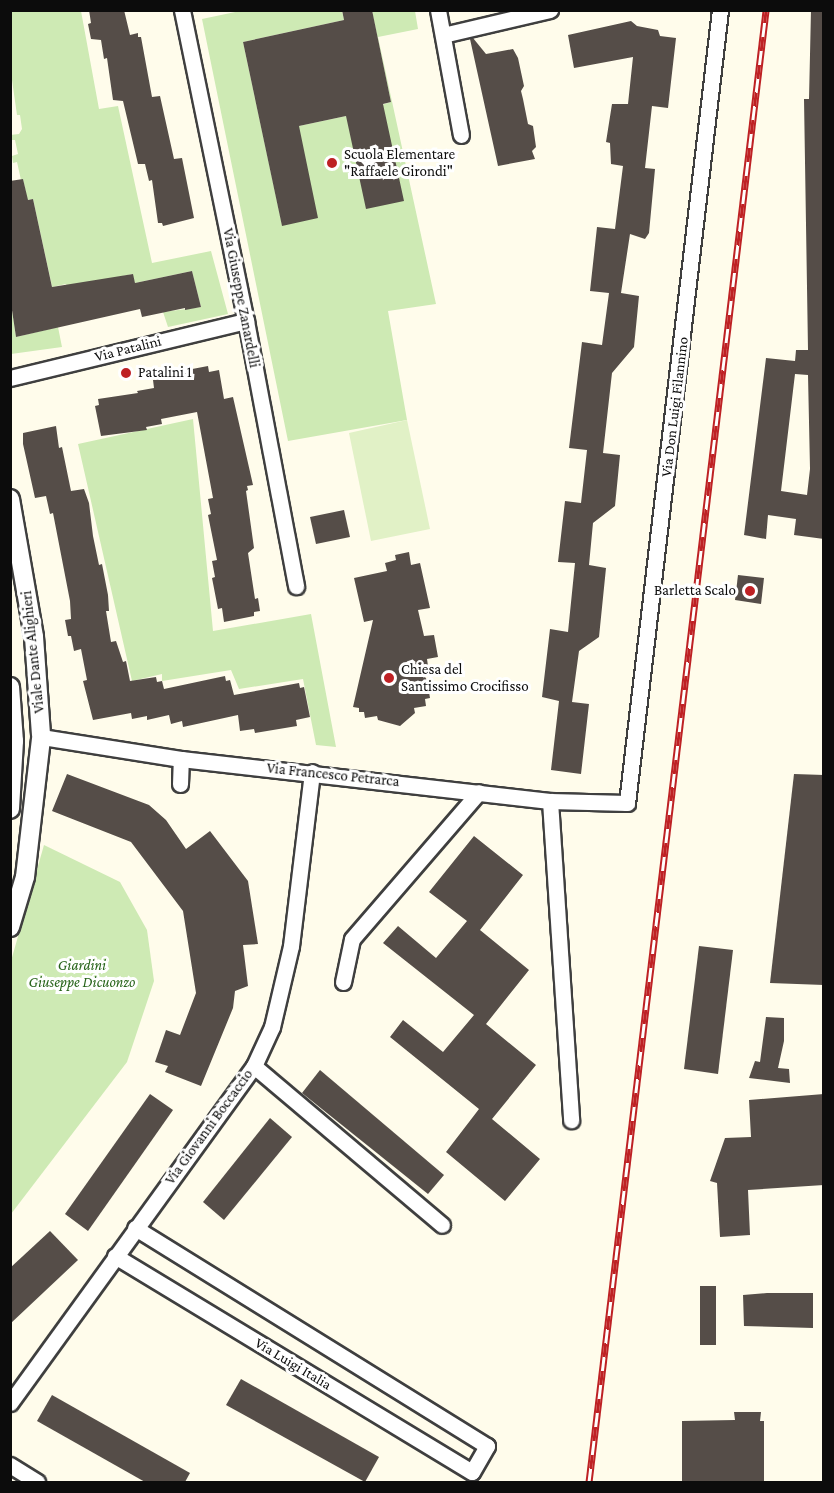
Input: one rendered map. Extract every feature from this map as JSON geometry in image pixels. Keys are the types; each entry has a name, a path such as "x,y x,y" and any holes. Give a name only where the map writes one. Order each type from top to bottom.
{"street":[{"name":"Via Giuseppe Zanardelli","path":"182,10 246,321 296,586"},
{"path":"438,10 461,135"},
{"path":"443,35 550,10"},
{"name":"Via Don Luigi Filannino","path":"627,803 720,10"},
{"name":"Via Patalini","path":"10,378 246,321"},
{"name":"Viale Dante Alighieri","path":"10,499 34,637 41,737 25,878 10,927"},
{"name":"Viale Dante Alighieri","path":"10,687 14,737 10,808"},
{"path":"14,737 18,725 26,721 38,725 41,737"},
{"name":"Via Francesco Petrarca","path":"41,737 181,759 312,772 550,801 627,803"},
{"path":"180,784 181,759"},
{"name":"Via Giovanni Boccaccio","path":"10,1403 254,1066 272,1027 291,946 293,876 312,772"},
{"path":"343,982 352,939 479,792"},
{"path":"550,801 571,1120"},
{"path":"254,1066 442,1225"},
{"name":"Via Luigi Italia","path":"115,1256 472,1472 487,1446 135,1228"},
{"path":"10,1465 38,1482"}],"green space":[{"path":"11,11 81,11 99,109 118,106 152,263 211,251 228,314 168,327 163,312 201,307 192,271 135,283 132,274 68,288 66,284 52,287 33,199 22,201 26,193 23,179 21,180 17,162 13,163 12,156 18,154 15,140 11,140 10,135 19,134 22,129 20,115 17,115 11,73"},
{"name":"Scuola Elementare \"Raffaele Girondi\"","path":"240,11 342,11 344,20 243,42 282,225 299,126 346,116 391,102 372,11 415,11 418,29 378,37 436,304 388,311 407,420 288,441 202,19"},
{"path":"10,297 16,337 58,327 62,347 11,354"},
{"path":"193,419 213,631 311,614 336,747 316,745 303,679 239,689 231,670 162,681 162,674 132,681 78,444"},
{"path":"407,420 430,529 371,541 349,433"},
{"name":"Giardini Giuseppe Dicuonzo","path":"44,845 120,882 147,930 154,981 127,1062 11,1214 11,961"}],"building":[{"path":"89,10 124,10 130,35 138,33 138,37 141,37 152,97 160,96 174,159 182,158 194,218 163,226 162,223 158,223 152,180 149,181 145,164 138,164 123,101 113,100 107,58 104,59 101,40 91,39 88,24 91,23"},
{"path":"342,10 372,10 391,102 383,104 404,201 366,209 346,116 299,126 318,218 282,226 243,42 344,20"},
{"path":"811,10 824,10 824,539 794,535 796,519 768,515 766,539 744,535 766,358 795,361 796,350 808,350 804,99 809,99","holes":["795,374 808,375 810,469 807,495 781,491"]},
{"path":"631,21 637,26 658,30 660,36 676,38 668,108 652,106 645,168 655,169 649,233 645,239 630,234 621,293 639,296 634,347 612,373 603,453 620,455 615,506 593,523 589,565 606,568 599,637 579,651 572,702 589,704 581,774 551,770 559,701 542,697 550,629 568,632 575,563 558,562 565,501 581,503 587,450 569,448 582,342 602,345 609,293 590,291 597,227 615,229 623,166 611,164 610,143 606,142 612,104 628,104 633,57 574,68 568,35"},
{"path":"473,38 486,54 513,49 518,58 524,86 521,91 528,124 533,126 536,147 532,151 535,159 498,166 470,39"},
{"path":"23,179 28,200 33,199 52,287 133,274 135,283 192,271 201,307 142,317 140,309 16,337 10,297 10,181"},
{"path":"208,366 209,372 219,370 224,399 233,397 253,485 247,486 246,491 254,548 248,553 255,599 258,598 260,611 254,612 254,616 224,622 222,608 218,609 212,578 215,577 212,561 217,560 208,515 211,514 208,499 213,498 197,412 161,419 162,424 146,427 147,430 101,436 95,406 99,405 98,399 138,393 137,391 154,388 153,380 166,378 166,374"},
{"path":"56,426 59,448 62,447 71,491 84,489 89,503 93,536 99,565 102,564 108,595 109,611 106,611 111,642 116,641 123,662 126,661 130,681 156,677 157,682 162,681 164,689 225,676 226,681 230,680 234,695 299,683 300,688 304,687 310,717 296,720 297,726 255,733 254,729 240,731 238,715 183,727 182,721 171,724 169,715 147,720 147,716 132,719 131,713 93,720 83,681 87,680 81,649 74,651 71,636 68,636 65,620 71,619 70,601 53,513 50,514 46,496 35,498 23,444 23,433"},
{"path":"344,510 350,537 316,544 310,517"},
{"path":"409,552 411,565 420,563 430,608 418,610 424,636 434,635 438,657 427,659 428,666 421,671 433,689 429,692 430,698 425,699 426,706 414,708 415,713 400,726 378,720 377,716 365,718 364,712 359,712 359,708 353,707 373,620 364,622 354,578 387,571 385,563 396,560 395,555"},
{"path":"738,575 764,578 761,604 735,600"},
{"path":"67,774 149,805 166,820 186,849 210,831 248,881 258,944 243,945 248,986 235,991 233,1008 201,1086 165,1072 168,1066 155,1062 166,1030 180,1035 196,993 183,911 131,842 52,811"},
{"path":"794,774 824,775 824,985 770,983"},
{"path":"474,836 523,875 480,930 529,970 486,1024 536,1065 492,1119 540,1159 505,1201 446,1152 479,1109 390,1037 403,1020 443,1052 474,1015 383,943 398,926 436,958 467,921 429,892"},
{"path":"699,946 733,950 718,1074 684,1069"},
{"path":"766,1017 784,1018 784,1041 778,1068 789,1069 790,1083 749,1078 755,1061 760,1062"},
{"path":"320,1070 444,1175 428,1194 302,1093"},
{"path":"150,1094 173,1110 88,1231 65,1214"},
{"path":"824,1094 824,1185 748,1190 750,1235 720,1237 717,1183 710,1181 725,1138 751,1137 749,1100"},
{"path":"270,1118 292,1137 224,1220 203,1202"},
{"path":"50,1231 78,1260 10,1324 10,1268"},
{"path":"700,1286 716,1286 716,1345 700,1345"},
{"path":"813,1293 813,1328 744,1326 743,1295"},
{"path":"241,1379 379,1457 365,1482 226,1405"},
{"path":"52,1395 190,1473 185,1482 145,1482 37,1421"},
{"path":"734,1412 761,1412 760,1421 764,1421 764,1482 682,1482 682,1421 735,1420"}],"railway":[{"path":"589,1482 766,10"}],"place":[{"name":"Scuola Elementare \"Raffaele Girondi\"","path":"332,163"},
{"name":"Patalini 1","path":"126,373"},
{"name":"Barletta Scalo","path":"750,591"},
{"name":"Chiesa del Santissimo Crocifisso","path":"389,678"}]}
